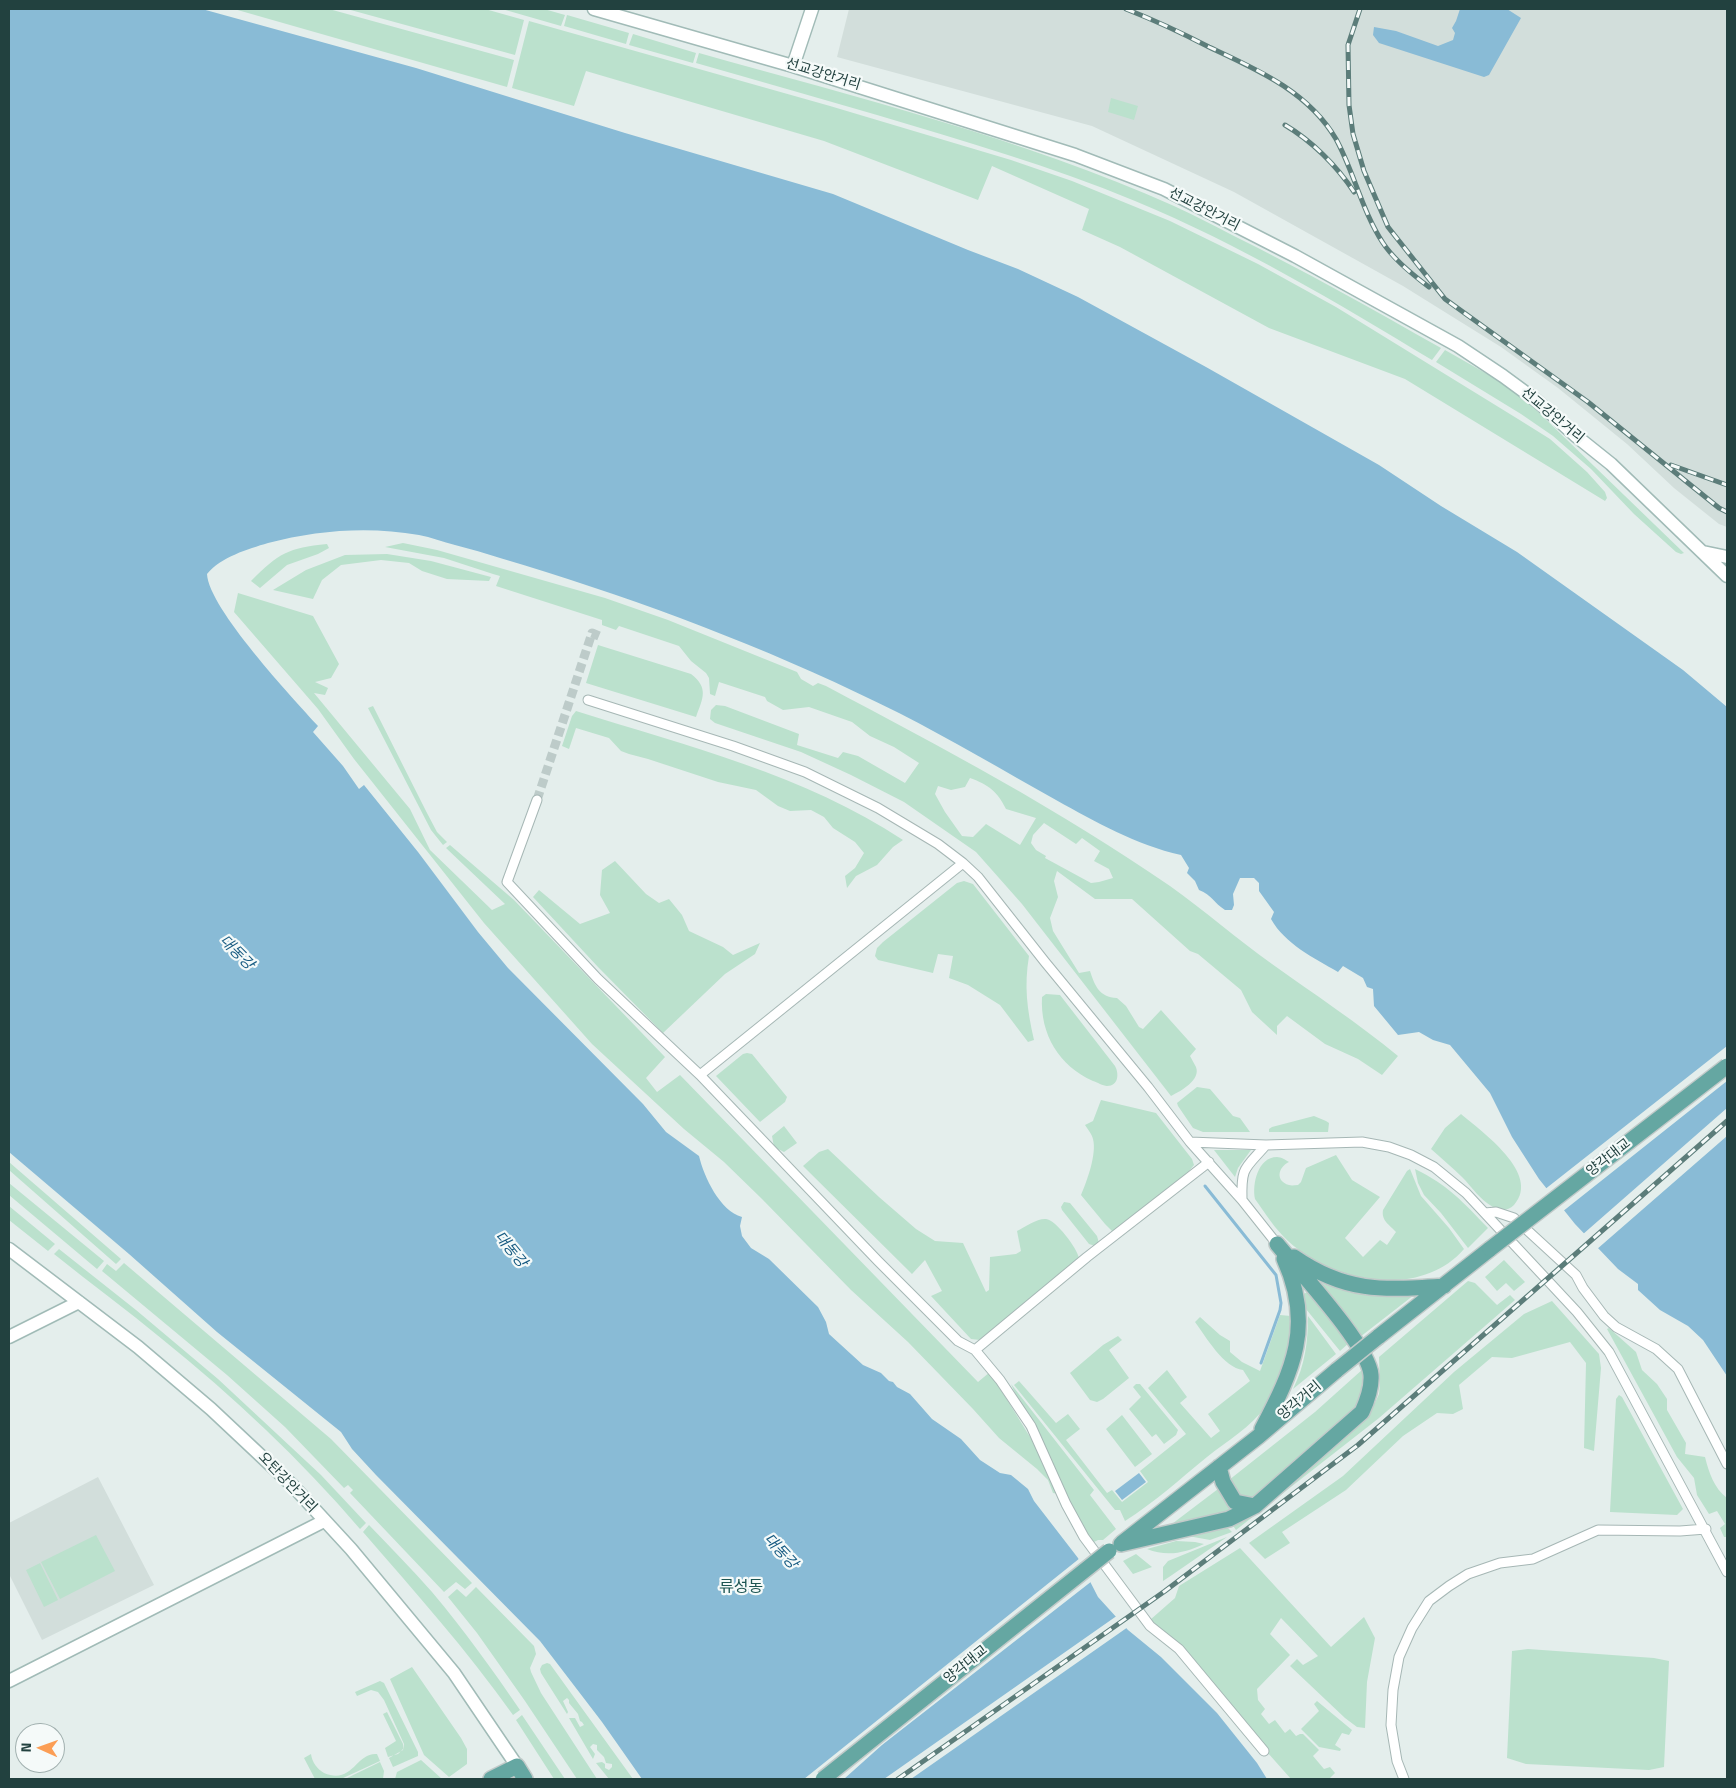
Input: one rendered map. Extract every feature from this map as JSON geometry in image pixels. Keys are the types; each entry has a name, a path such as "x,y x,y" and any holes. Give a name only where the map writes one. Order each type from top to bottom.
{"main road":[{"name":"선교강안거리","path":"594,9 793,66 1075,155 1164,189 1295,256 1458,346 1503,376 1537,401 1611,464 1727,576"},
{"path":"793,66 812,9"},
{"path":"1702,551 1727,557"},
{"name":"양각대교","path":"1490,1249 1727,1066"},
{"path":"1277,1244 1314,1270 1349,1284 1372,1288 1444,1286"},
{"path":"1259,1436 1279,1396 1297,1348 1299,1324 1296,1295 1289,1271 1277,1244"},
{"path":"1115,1548 1229,1519 1255,1506 1362,1412 1368,1400 1371,1385 1368,1360 1359,1345 1277,1244"},
{"name":"오탄강안거리","path":"9,1249 138,1347 211,1409 294,1486 351,1549 454,1674 517,1766"},
{"name":"양각거리","path":"1115,1548 1259,1436 1337,1370 1490,1249"},
{"path":"9,1337 79,1302"},
{"path":"1219,1467 1223,1482 1235,1502 1255,1506"},
{"path":"9,1681 324,1520"},
{"name":"양각대교","path":"823,1779 1115,1548"},
{"path":"491,1779 517,1766 525,1779"}],"street":[{"path":"588,700 733,746 805,772 878,808 938,844 963,863 978,876 1190,1142 1242,1200 1277,1244"},
{"path":"537,800 507,882 598,979 700,1075 951,1334 958,1341 975,1350 1000,1380 1031,1426 1066,1504 1084,1536 1150,1626 1179,1649 1264,1751"},
{"path":"700,1075 963,863"},
{"path":"1190,1142 1266,1145 1362,1142 1388,1147 1411,1155 1434,1167 1466,1193 1485,1213 1577,1312 1609,1352 1706,1529 1727,1572"},
{"path":"1242,1200 1242,1174 1248,1163 1266,1145"},
{"path":"975,1350 1087,1257 1209,1162"},
{"path":"1485,1213 1496,1212 1514,1218 1576,1274 1583,1288 1604,1316 1616,1327 1656,1349 1678,1369 1727,1464"},
{"path":"1404,1779 1397,1761 1391,1724 1393,1690 1399,1657 1412,1628 1429,1601 1468,1574 1500,1563 1533,1559 1598,1530 1680,1531 1706,1529"}],"shaded area":[{"path":"849,9 1727,9 1727,527 1719,524 1674,488 1627,444 1558,388 1501,347 1403,286 1234,192 1092,126 837,57"},
{"path":"98,1477 154,1585 42,1640 9,1574 9,1523"}],"green space":[{"path":"234,9 329,9 514,60 507,87"},
{"path":"347,9 485,9 524,20 515,55"},
{"path":"502,9 544,9 565,15 561,26"},
{"path":"567,15 629,33 626,44 564,26"},
{"path":"529,21 830,106 1011,160 1072,181 1170,221 1258,264 1336,307 1550,439 1587,472 1605,492 1607,498 1605,501 1405,379 1269,328 1120,247 1082,230 1089,209 992,166 978,200 824,141 586,71 574,106 512,88"},
{"path":"633,34 696,53 693,63 629,45"},
{"path":"699,53 940,121 1058,160 1117,182 1181,209 1259,248 1441,348 1432,360 1249,255 1174,218 1103,188 975,144 696,63"},
{"path":"1111,98 1138,106 1134,120 1108,112"},
{"path":"1445,350 1503,383 1534,408 1684,553 1676,552 1634,514 1591,469 1553,436 1436,362"},
{"path":"403,543 437,550 605,598 668,620 797,672 801,679 813,686 818,683 826,686 1001,781 1128,858 1170,886 1398,1056 1382,1075 1358,1059 1325,1044 1287,1016 1277,1026 1277,1035 1252,1012 1241,990 1198,954 1190,951 1132,899 1095,899 1057,871 1054,881 1058,897 1050,918 1053,931 1079,973 1090,971 1099,990 1106,995 1117,998 1126,1006 1139,1027 1143,1029 1161,1010 1196,1049 1190,1056 1196,1067 1196,1076 1193,1081 1171,1096 1022,904 976,852 904,802 801,752 715,723 710,719 711,710 716,705 725,706 799,734 797,745 838,758 843,752 858,756 905,783 919,763 894,747 870,736 852,722 809,707 783,710 767,701 765,697 719,682 715,696 710,694 709,678 706,673 691,661 679,646 619,626 616,630 602,625 602,620 496,586 500,576 444,558 385,547","holes":["970,778 992,789 1006,809 1036,818 1020,845 986,824 973,837 962,836 935,794 938,786 951,790 965,787","1044,823 1076,844 1082,838 1100,851 1094,861 1109,869 1113,878 1091,883 1045,858 1046,856 1036,850 1031,843 1033,835"]},
{"path":"327,544 329,548 287,565 260,588 251,581 277,558 293,550"},
{"path":"387,554 431,561 491,577 489,581 447,579 422,571 409,563 381,560 341,565 322,580 313,599 273,590 306,570 345,555"},
{"path":"238,593 313,616 339,664 331,678 315,682 328,688 325,695 314,693 410,809 430,850 492,910 505,904 446,848 450,845 514,900 665,1057 646,1078 657,1092 680,1075 978,1382 990,1372 1038,1450 1058,1494 1053,1493 1048,1480 1037,1469 999,1438 908,1342 851,1290 724,1162 684,1129 592,1044 484,923 354,759 318,709 234,612"},
{"path":"598,645 691,674 700,684 703,694 696,717 586,683"},
{"path":"373,706 437,832 447,842 443,845 431,830 368,708"},
{"path":"576,711 702,750 786,780 826,797 865,817 903,840 893,847 877,865 856,876 847,888 845,876 855,868 864,853 855,842 833,828 824,817 811,810 790,811 778,806 756,790 718,782 629,754 621,751 609,738 576,728 569,749 562,746 572,716"},
{"path":"615,861 646,894 659,903 669,899 682,915 689,931 723,947 733,955 760,943 755,954 725,974 663,1033 533,897 539,890 580,924 610,913 600,895 602,870"},
{"path":"964,881 973,884 1029,956 1027,998 1034,1040 1028,1042 1000,1005 968,985 949,978 953,956 938,954 933,973 878,960 875,956 877,948 883,942 957,883"},
{"path":"1046,994 1060,995 1115,1066 1117,1079 1114,1084 1105,1086 1093,1081 1081,1075 1061,1058 1048,1036 1044,1024 1042,997"},
{"path":"743,1054 752,1054 787,1097 785,1102 760,1122 716,1076"},
{"path":"1197,1087 1210,1089 1233,1116 1240,1118 1250,1132 1203,1132 1193,1128 1177,1103"},
{"path":"1101,1100 1156,1113 1192,1159 1194,1165 1184,1177 1117,1230 1112,1231 1081,1195 1094,1152 1091,1134 1085,1125 1093,1121"},
{"path":"1461,1114 1494,1142 1515,1167 1520,1180 1521,1193 1514,1205 1509,1208 1504,1210 1498,1209 1488,1204 1431,1149 1445,1128"},
{"path":"1314,1116 1329,1123 1328,1132 1269,1132 1269,1129 1272,1127"},
{"path":"784,1126 797,1143 784,1152 774,1147 772,1136"},
{"path":"828,1149 916,1229 935,1241 963,1243 986,1292 989,1290 990,1257 1016,1254 1021,1251 1017,1231 1039,1220 1046,1219 1055,1224 1070,1242 1079,1258 980,1340 971,1339 931,1296 942,1291 925,1260 912,1274 803,1166 819,1152"},
{"path":"1214,1150 1251,1150 1238,1168 1235,1177"},
{"path":"1336,1155 1352,1180 1380,1197 1345,1238 1363,1257 1380,1240 1387,1245 1396,1232 1383,1217 1383,1210 1410,1169 1421,1196 1449,1228 1464,1249 1446,1265 1424,1275 1401,1280 1376,1280 1351,1275 1328,1267 1306,1255 1283,1236 1255,1199 1254,1186 1258,1172 1265,1161 1270,1158 1279,1157 1289,1162 1280,1170 1282,1180 1289,1185 1298,1185 1306,1168"},
{"path":"9,1162 121,1259 116,1264 9,1170"},
{"path":"1415,1169 1446,1188 1463,1202 1488,1228 1468,1248 1441,1213 1424,1195 1418,1183"},
{"path":"9,1183 104,1261 97,1269 9,1195"},
{"path":"1064,1202 1070,1203 1097,1236 1099,1243 1095,1246 1089,1244 1062,1210 1061,1207"},
{"path":"9,1206 55,1244 48,1251 9,1220"},
{"path":"59,1249 136,1310 218,1379 321,1475 366,1523 360,1529 314,1478 266,1430 149,1328 54,1254"},
{"path":"1504,1260 1525,1282 1514,1291 1506,1283 1497,1291 1485,1277"},
{"path":"124,1263 331,1439 472,1583 465,1589 456,1582 444,1592 350,1493 353,1490 348,1485 344,1488 285,1427 227,1375 102,1271 107,1264 116,1271"},
{"path":"1468,1281 1475,1283 1497,1305 1510,1295 1515,1300 1379,1418 1236,1530 1231,1523 1271,1500 1368,1418 1379,1394 1379,1357"},
{"path":"1319,1284 1349,1292 1372,1296 1414,1295 1360,1337"},
{"path":"1308,1292 1350,1342 1340,1351 1306,1309 1303,1294"},
{"path":"1552,1301 1599,1354 1601,1368 1594,1451 1584,1448 1586,1363 1570,1342 1512,1358 1492,1357 1459,1385 1463,1409 1453,1414 1437,1413 1403,1436 1346,1490 1282,1532 1290,1543 1265,1559 1249,1543 1343,1476 1454,1372 1524,1314"},
{"path":"1280,1315 1291,1316 1288,1351 1277,1387 1265,1407 1246,1427 1125,1521 1120,1510 1115,1510 1014,1385 1019,1381 1056,1423 1068,1414 1080,1429 1066,1440 1107,1493 1112,1490 1122,1502 1148,1482 1140,1471 1186,1434 1148,1388 1167,1370 1187,1397 1180,1403 1211,1438 1220,1431 1208,1414 1250,1381 1243,1370 1229,1364 1222,1358 1195,1322 1200,1317 1220,1335 1230,1341 1230,1352 1242,1362 1260,1371"},
{"path":"1308,1316 1336,1354 1293,1389 1305,1353"},
{"path":"1609,1328 1636,1352 1642,1370 1657,1384 1667,1399 1667,1410 1686,1443 1685,1454 1705,1457 1713,1480 1727,1498 1727,1537 1724,1537 1720,1528 1725,1524 1717,1511 1709,1514 1697,1495 1694,1478 1677,1457 1607,1329"},
{"path":"1118,1336 1122,1340 1109,1350 1129,1378 1103,1399 1097,1402 1090,1400 1070,1373 1103,1345"},
{"path":"1363,1369 1362,1388 1359,1399 1350,1416 1252,1499 1240,1497 1229,1480 1315,1412"},
{"path":"1011,1384 1094,1490 1090,1495 1116,1529 1103,1540 1094,1542 1078,1522 1046,1449"},
{"path":"1136,1384 1140,1384 1178,1430 1176,1435 1164,1444 1156,1434 1152,1437 1129,1409 1141,1397 1133,1387"},
{"path":"1619,1395 1622,1397 1683,1509 1677,1515 1610,1512 1616,1399"},
{"path":"1122,1415 1152,1454 1135,1467 1106,1429"},
{"path":"1218,1489 1233,1508 1231,1512 1164,1530"},
{"path":"369,1525 444,1606 520,1710 513,1715 459,1644 363,1532"},
{"path":"1226,1526 1232,1532 1210,1540 1188,1536"},
{"path":"96,1535 115,1571 60,1599 41,1562"},
{"path":"1227,1537 1163,1581 1163,1567 1168,1561"},
{"path":"1176,1541 1204,1544 1176,1553 1162,1553 1147,1549"},
{"path":"1240,1548 1331,1647 1364,1617 1375,1638 1367,1682 1365,1728 1357,1727 1345,1718 1290,1666 1297,1659 1303,1665 1318,1656 1281,1618 1270,1634 1290,1655 1257,1689 1258,1700 1265,1709 1261,1714 1269,1724 1275,1720 1285,1733 1290,1729 1296,1736 1303,1734 1319,1750 1313,1756 1324,1769 1330,1767 1335,1773 1329,1779 1291,1779 1150,1620 1175,1598 1179,1586"},
{"path":"1136,1554 1152,1567 1133,1574 1123,1561"},
{"path":"40,1563 58,1600 44,1607 26,1570"},
{"path":"476,1587 534,1646 536,1654 530,1668 531,1672 541,1693 597,1779 577,1779 477,1633 448,1597 457,1589 466,1597"},
{"path":"1528,1649 1654,1658 1669,1661 1664,1767 1649,1770 1526,1764 1507,1758 1512,1651"},
{"path":"550,1664 633,1779 609,1779 596,1763 602,1762 605,1764 605,1768 609,1770 612,1764 606,1763 604,1757 597,1750 597,1745 593,1744 590,1747 595,1754 593,1759 569,1718 575,1718 580,1727 584,1725 580,1721 578,1714 567,1698 563,1701 568,1712 567,1714 541,1673 542,1665"},
{"path":"412,1667 467,1749 467,1764 449,1777 424,1755 390,1679"},
{"path":"380,1681 384,1683 418,1752 418,1756 393,1767 389,1758 403,1750 404,1744 384,1700 378,1692 371,1690 357,1696 355,1692"},
{"path":"1317,1701 1352,1730 1349,1735 1342,1733 1335,1745 1341,1749 1340,1751 1319,1747 1301,1729 1319,1711 1314,1704"},
{"path":"387,1712 403,1744 403,1749 398,1754 388,1757 385,1748 396,1741 383,1714"},
{"path":"522,1715 565,1779 554,1779 516,1720"},
{"path":"311,1754 319,1769 324,1773 334,1776 348,1772 370,1755 377,1754 380,1761 341,1779 315,1779 304,1758"},
{"path":"421,1760 442,1779 395,1779 397,1772"},
{"path":"380,1762 384,1771 383,1779 345,1779"}],"water":[{"name":"대동강","path":"9,9 202,9 416,68 625,133 833,194 1018,269 1078,297 1206,367 1379,465 1441,506 1517,552 1683,670 1727,707 1727,1376 1703,1340 1688,1326 1660,1310 1638,1290 1638,1284 1618,1269 1575,1224 1539,1179 1512,1137 1490,1093 1450,1045 1433,1040 1419,1032 1398,1035 1374,1006 1373,989 1367,987 1363,978 1343,966 1338,972 1301,950 1284,936 1271,919 1274,912 1259,891 1259,883 1254,878 1240,878 1233,894 1234,905 1232,910 1225,910 1207,894 1199,890 1195,881 1187,873 1189,868 1181,855 1132,839 1101,824 919,723 813,672 681,618 591,587 432,538 400,532 362,530 324,532 268,543 244,551 227,558 207,574 211,589 222,608 236,630 318,726 313,732 343,766 359,789 364,785 418,852 478,932 508,968 643,1104 666,1132 699,1156 709,1183 720,1201 734,1214 742,1217 740,1226 742,1236 751,1248 769,1259 818,1307 826,1322 829,1334 863,1365 881,1373 897,1387 910,1394 932,1419 961,1439 980,1460 1000,1473 1011,1475 1028,1489 1034,1501 1078,1558 1098,1597 1128,1630 1161,1657 1217,1713 1257,1763 1267,1779 642,1779 602,1722 540,1641 376,1475 352,1449 341,1432 217,1332 9,1152"},
{"path":"1460,9 1507,9 1521,18 1489,75 1484,77 1379,43 1373,35 1374,27 1396,31 1438,46 1453,40 1455,33 1452,28"},
{"path":"1139,1473 1146,1482 1122,1500 1115,1491"}],"pier":[{"path":"1727,1046 1727,1081 1562,1212 1544,1190"},
{"path":"1727,1108 1727,1136 1596,1250 1582,1235"},
{"path":"1080,1558 1092,1581 882,1745 844,1779 804,1779"},
{"path":"1118,1615 1128,1627 911,1779 884,1779"}],"waterway":[{"path":"1205,1186 1276,1275 1281,1303 1280,1310 1261,1363"}],"tunnel":[{"path":"537,800 592,633 599,636"}],"railway":[{"path":"1126,9 1262,73 1280,83 1311,107 1336,139 1369,218 1383,243 1398,261 1429,287"},
{"path":"1360,9 1348,45 1349,105 1353,134 1364,171 1388,227 1445,299 1588,402 1719,508 1727,512"},
{"path":"1285,125 1323,155 1354,192"},
{"path":"1671,465 1727,485"},
{"path":"898,1779 1165,1591 1358,1445 1727,1121"}],"district":[{"name":"류성동","path":"741,1588"}]}
